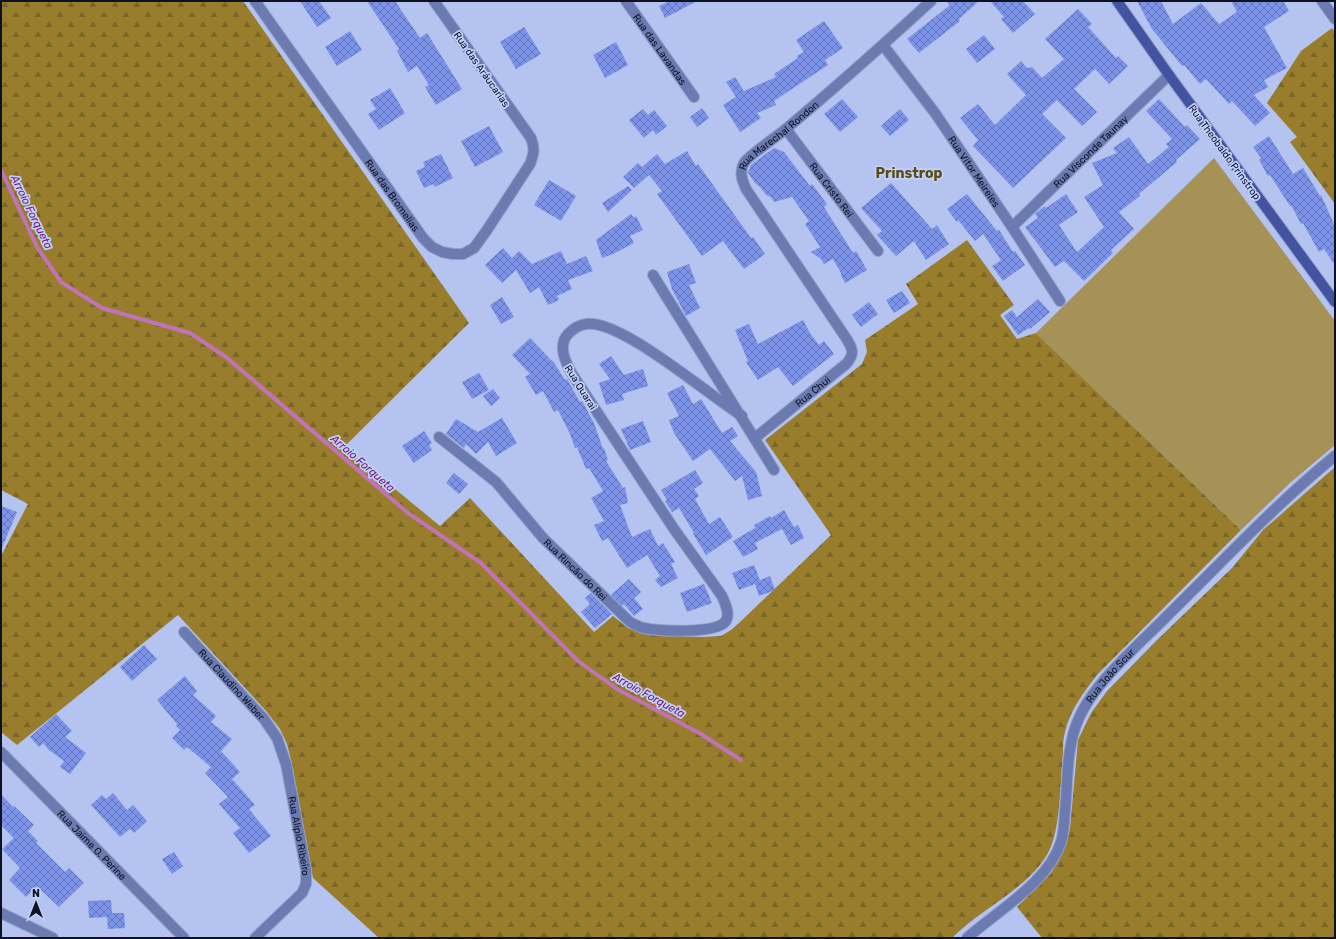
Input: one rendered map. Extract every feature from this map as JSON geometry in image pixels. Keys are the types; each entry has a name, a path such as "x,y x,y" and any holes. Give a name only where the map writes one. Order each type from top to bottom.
{"street":[{"name":"Rua das Bromelias","path":"255,1 419,231 432,247 442,252 463,254 474,248 530,164 534,148 531,138"},
{"name":"Rua das Aráucarias","path":"434,1 531,138"},
{"name":"Rua das Lavandas","path":"626,1 694,97"},
{"name":"Rua Marechal Rondon","path":"846,338 746,189 742,180 741,170 745,162 883,46 931,1"},
{"name":"Rua Theobaldo Prinstrop","path":"1117,1 1169,75 1335,302"},
{"path":"1322,1 1335,19"},
{"name":"Rua Vitor Meireles","path":"883,46 935,113 1060,301"},
{"name":"Rua Visconde Taunay","path":"1012,227 1169,75"},
{"name":"Rua Cristo Rei","path":"786,129 878,251"},
{"path":"653,275 742,416 774,470"},
{"name":"Rua Quarai","path":"727,606 722,596 674,529 572,374 564,360 562,348 566,336 576,327 586,323 599,324 631,338 656,354 742,416"},
{"name":"Rua Chui","path":"755,438 846,364 851,358 852,352 851,346 846,338"},
{"name":"Rua Rincão do Rei","path":"439,437 496,482 543,538 630,622 643,628 672,631 705,630 719,626 726,622 728,615 727,606"},
{"name":"Rua João Scur","path":"968,937 1030,887 1055,856 1061,842 1064,826 1073,736 1079,718 1089,701 1118,666 1254,530 1292,493 1335,456"},
{"name":"Rua Claudino Weber","path":"184,632 264,719 277,738"},
{"name":"Rua Alipio Ribeiro","path":"255,938 302,893 306,884 306,870 286,764 277,738"},
{"name":"Rua Jaime O. Perine","path":"1,752 184,938"},
{"path":"1,913 53,938"}],"shaded area":[{"path":"1214,158 1335,321 1335,445 1290,483 1241,530 1036,333"}],"green space":[{"path":"1,1 243,1 469,323 344,447 440,526 470,498 594,632 613,616 628,628 649,635 702,637 721,636 739,623 831,535 765,440 862,364 867,352 865,340 918,304 906,284 967,240 1014,305 1000,315 1017,339 1036,333 1241,530 1097,675 1078,702 1070,716 1064,737 1060,802 1054,839 1042,862 1019,886 964,927 952,938 379,938 313,878 292,764 287,744 280,729 266,711 178,615 17,745 1,732 1,685 3,683 1,681 1,556 28,504 1,490"},
{"path":"1332,28 1335,32 1335,204 1290,142 1297,137 1267,103 1301,51"},
{"path":"1335,467 1335,938 1042,938 1017,907 1051,873 1066,844 1070,828 1078,740 1091,713 1107,691 1157,640 1232,568 1263,530"}],"building":[{"path":"300,1 319,1 331,18 317,27"},
{"path":"367,1 395,1 420,38 427,33 462,89 436,105 425,87 429,85 417,66 408,72 397,51 399,49"},
{"path":"670,1 697,1 665,18 659,6"},
{"path":"946,1 979,1 959,19 960,21 919,53 907,39 950,5"},
{"path":"990,1 1023,1 1035,14 1013,33 1001,19 1004,17"},
{"path":"1137,1 1161,1 1173,24 1201,3 1219,24 1237,12 1231,1 1283,1 1289,11 1264,27 1287,68 1264,80 1268,87 1254,95 1270,113 1255,126 1232,101 1229,104 1206,79 1200,84 1184,65 1182,66 1152,29"},
{"path":"1078,9 1092,24 1088,27 1116,58 1118,56 1128,66 1109,84 1095,69 1074,89 1097,112 1082,126 1057,100 1042,114 1066,138 1013,188 973,146 978,140 960,118 978,104 995,125 1026,95 1007,74 1021,61 1027,68 1032,67 1042,78 1064,59 1045,39"},
{"path":"824,21 843,48 825,60 828,65 774,101 776,105 757,113 761,118 740,132 723,105 736,97 726,82 735,77 744,91 776,77 774,74 798,58 797,56 804,52 796,40"},
{"path":"524,27 541,54 516,69 500,42"},
{"path":"350,31 362,50 337,66 325,47"},
{"path":"984,35 995,49 977,63 966,49"},
{"path":"616,42 628,65 605,78 593,55"},
{"path":"390,88 405,113 379,130 368,114 376,109 370,100"},
{"path":"842,99 858,117 840,132 824,114"},
{"path":"1159,99 1185,127 1187,125 1200,139 1176,160 1177,162 1139,194 1140,196 1119,212 1134,229 1111,250 1113,253 1084,281 1064,261 1055,267 1025,227 1038,218 1035,214 1037,212 1045,206 1046,208 1066,194 1078,212 1059,225 1077,252 1104,227 1084,197 1103,185 1092,163 1117,153 1113,148 1129,137 1148,164 1169,147 1166,144 1172,139 1146,111"},
{"path":"702,108 709,118 697,127 690,117"},
{"path":"643,109 648,115 654,110 667,126 656,135 653,130 644,138 629,120"},
{"path":"900,109 909,120 890,136 881,126"},
{"path":"489,126 503,152 475,167 461,141"},
{"path":"1269,136 1293,174 1303,168 1320,196 1321,195 1335,226 1335,265 1324,249 1319,252 1303,223 1301,224 1291,205 1290,206 1270,175 1268,176 1259,160 1261,158 1253,147"},
{"path":"774,148 784,152 810,186 812,184 827,204 824,207 853,253 856,251 867,270 845,283 833,259 824,264 821,259 811,252 820,247 805,224 809,221 792,197 774,202 771,197 766,195 755,183 748,173 751,165"},
{"path":"687,151 696,166 698,164 751,238 753,237 765,254 744,269 723,241 702,256 657,194 662,191 649,175 634,188 623,177 638,163 642,167 657,154 665,164"},
{"path":"441,154 453,178 435,187 433,184 424,188 416,171 425,167 423,162"},
{"path":"549,180 576,196 561,221 534,205"},
{"path":"891,183 932,229 937,225 949,244 926,260 914,241 896,256 877,235 882,231 861,208"},
{"path":"628,186 632,190 608,212 602,203"},
{"path":"967,194 997,231 999,230 1013,252 1015,251 1025,265 1003,281 992,266 1001,260 983,234 975,241 947,209"},
{"path":"631,214 634,218 636,216 643,230 630,236 634,243 602,258 596,240"},
{"path":"503,248 512,258 519,251 532,264 561,251 567,264 586,256 593,271 568,280 572,289 557,296 559,300 548,305 539,287 530,293 516,270 502,283 485,265"},
{"path":"689,264 696,283 689,285 700,308 686,316 672,289 667,272"},
{"path":"902,291 910,303 894,313 886,300"},
{"path":"502,297 514,317 501,324 490,305"},
{"path":"1038,299 1050,312 1030,329 1029,328 1018,335 1004,316 1012,310 1017,317"},
{"path":"869,302 878,314 861,327 852,315"},
{"path":"803,320 819,345 824,341 834,354 793,386 778,367 758,380 746,362 748,361 735,330 749,324 758,344"},
{"path":"530,338 553,361 565,380 567,379 580,402 582,401 594,423 608,460 606,461 623,488 625,487 628,503 620,505 632,537 650,529 658,546 663,543 675,562 671,564 678,578 661,587 655,580 660,576 647,555 627,568 608,538 602,541 594,525 604,521 591,498 603,491 589,468 586,469 577,447 575,448 558,410 554,412 543,391 536,395 525,377 530,374 512,355"},
{"path":"611,356 624,375 643,369 648,386 622,394 624,400 606,405 599,383 610,379 599,364"},
{"path":"479,373 489,390 472,399 462,382"},
{"path":"683,385 693,404 701,399 722,433 732,427 738,436 730,441 756,472 762,496 748,500 742,476 735,481 710,449 693,461 674,433 669,420 679,416 667,393"},
{"path":"493,389 500,398 491,406 483,396"},
{"path":"502,418 517,443 496,456 488,442 476,454 466,444 464,448 446,434 456,419 478,432"},
{"path":"643,421 651,442 630,450 621,429"},
{"path":"424,431 432,443 429,445 432,450 414,463 402,446"},
{"path":"695,470 703,483 694,489 699,496 695,499 709,524 720,517 733,537 706,555 679,508 672,512 665,501 667,500 661,490"},
{"path":"454,473 468,484 459,494 446,483"},
{"path":"1,506 17,512 1,550"},
{"path":"784,510 794,527 798,525 804,538 791,545 782,529 755,543 758,549 743,557 733,541 755,528 754,525 770,516 771,518"},
{"path":"754,565 760,580 770,576 775,590 759,596 755,584 739,590 732,573"},
{"path":"629,579 641,592 634,598 643,609 634,616 624,604 622,606 611,595"},
{"path":"704,584 712,603 687,612 680,593"},
{"path":"591,593 612,614 595,628 581,612 590,604 585,598"},
{"path":"144,645 157,659 132,681 120,667"},
{"path":"185,676 197,691 193,695 216,716 211,722 232,739 221,751 240,772 232,779 255,805 249,809 271,836 249,853 233,833 240,828 219,804 228,797 205,773 211,767 187,747 184,750 172,738 180,730 176,726 177,724 157,700"},
{"path":"56,714 72,731 65,737 86,753 70,774 60,767 64,761 49,750 43,743 39,747 30,737"},
{"path":"113,793 127,810 133,805 147,821 134,833 130,829 120,837 91,805 102,795 106,799"},
{"path":"1,794 13,807 14,806 34,825 28,831 38,841 36,843 65,872 69,868 84,883 59,907 37,886 26,897 9,880 20,868 2,849 14,838 1,825"},
{"path":"174,852 183,866 172,874 162,859"},
{"path":"111,900 112,913 124,913 125,928 108,929 107,917 89,918 88,901"}],"waterway":[{"name":"Arroio Forqueta","path":"1,170 37,247 61,282 102,308 190,333 226,357 408,513 481,563 578,661 617,689 701,734 741,760"}],"district":[{"name":"Prinstrop","path":"909,173"}]}
